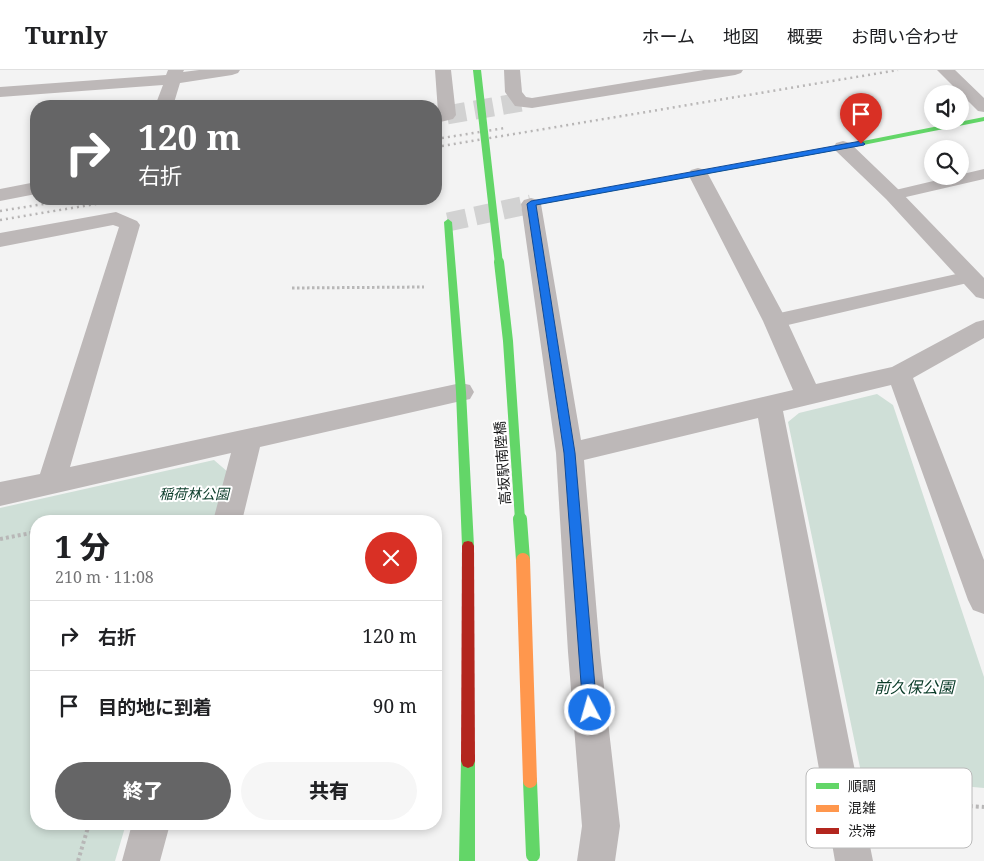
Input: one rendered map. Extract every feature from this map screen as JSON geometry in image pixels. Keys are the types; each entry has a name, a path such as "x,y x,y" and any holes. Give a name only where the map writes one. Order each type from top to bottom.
{"street":[{"path":"0,92 232,70"},
{"path":"442,116 446,115 443,70"},
{"name":"高坂駅南陸橋","path":"477,70 508,341 522,535 533,858"},
{"path":"512,70 514,92 521,102 532,103 662,76 735,70"},
{"path":"166,100 174,74"},
{"path":"951,75 975,80"},
{"path":"951,75 984,107"},
{"path":"596,861 601,826 584,652 570,453 531,204 844,147 984,119"},
{"path":"844,147 893,195 984,292"},
{"path":"698,174 775,321 808,394"},
{"path":"0,195 30,189"},
{"path":"0,240 116,218 130,225 51,483"},
{"path":"448,222 461,392 469,560 467,861"},
{"path":"570,453 770,406 808,394 899,374 984,328"},
{"path":"899,374 984,600"},
{"path":"0,494 461,392"},
{"path":"770,406 836,768"},
{"path":"229,515 248,440"},
{"path":"141,861 149,830"},
{"path":"852,848 854,861"}],"lane":[{"path":"893,195 984,174"},
{"path":"775,321 970,277"}],"path":[{"path":"292,288 452,287"},
{"path":"0,539 30,533"},
{"path":"78,861 88,830"}],"green space":[{"name":"前久保公園","path":"877,394 893,405 984,677 984,788 972,787 972,768 860,768 788,422 799,413"},
{"name":"稲荷林公園","path":"214,460 229,473 217,515 30,515 30,830 124,830 115,861 0,861 0,508"}],"tunnel":[{"path":"447,115 521,102"},
{"path":"448,222 531,204"}],"railway":[{"path":"442,146 898,70"},
{"path":"442,138 505,128"},
{"path":"0,211 38,205"},
{"path":"0,220 90,205"}],"traffic: fast":[{"path":"477,70 508,341 523,560"},
{"path":"531,204 843,147 984,119"},
{"path":"448,222 461,392 468,546"},
{"path":"467,861 468,761"},
{"path":"530,781 533,855"}],"traffic: jam":[{"path":"468,546 468,761"}],"traffic: slow":[{"path":"523,560 530,781"}],"route":[{"path":"590,710 570,453 531,204 861,144"}]}
